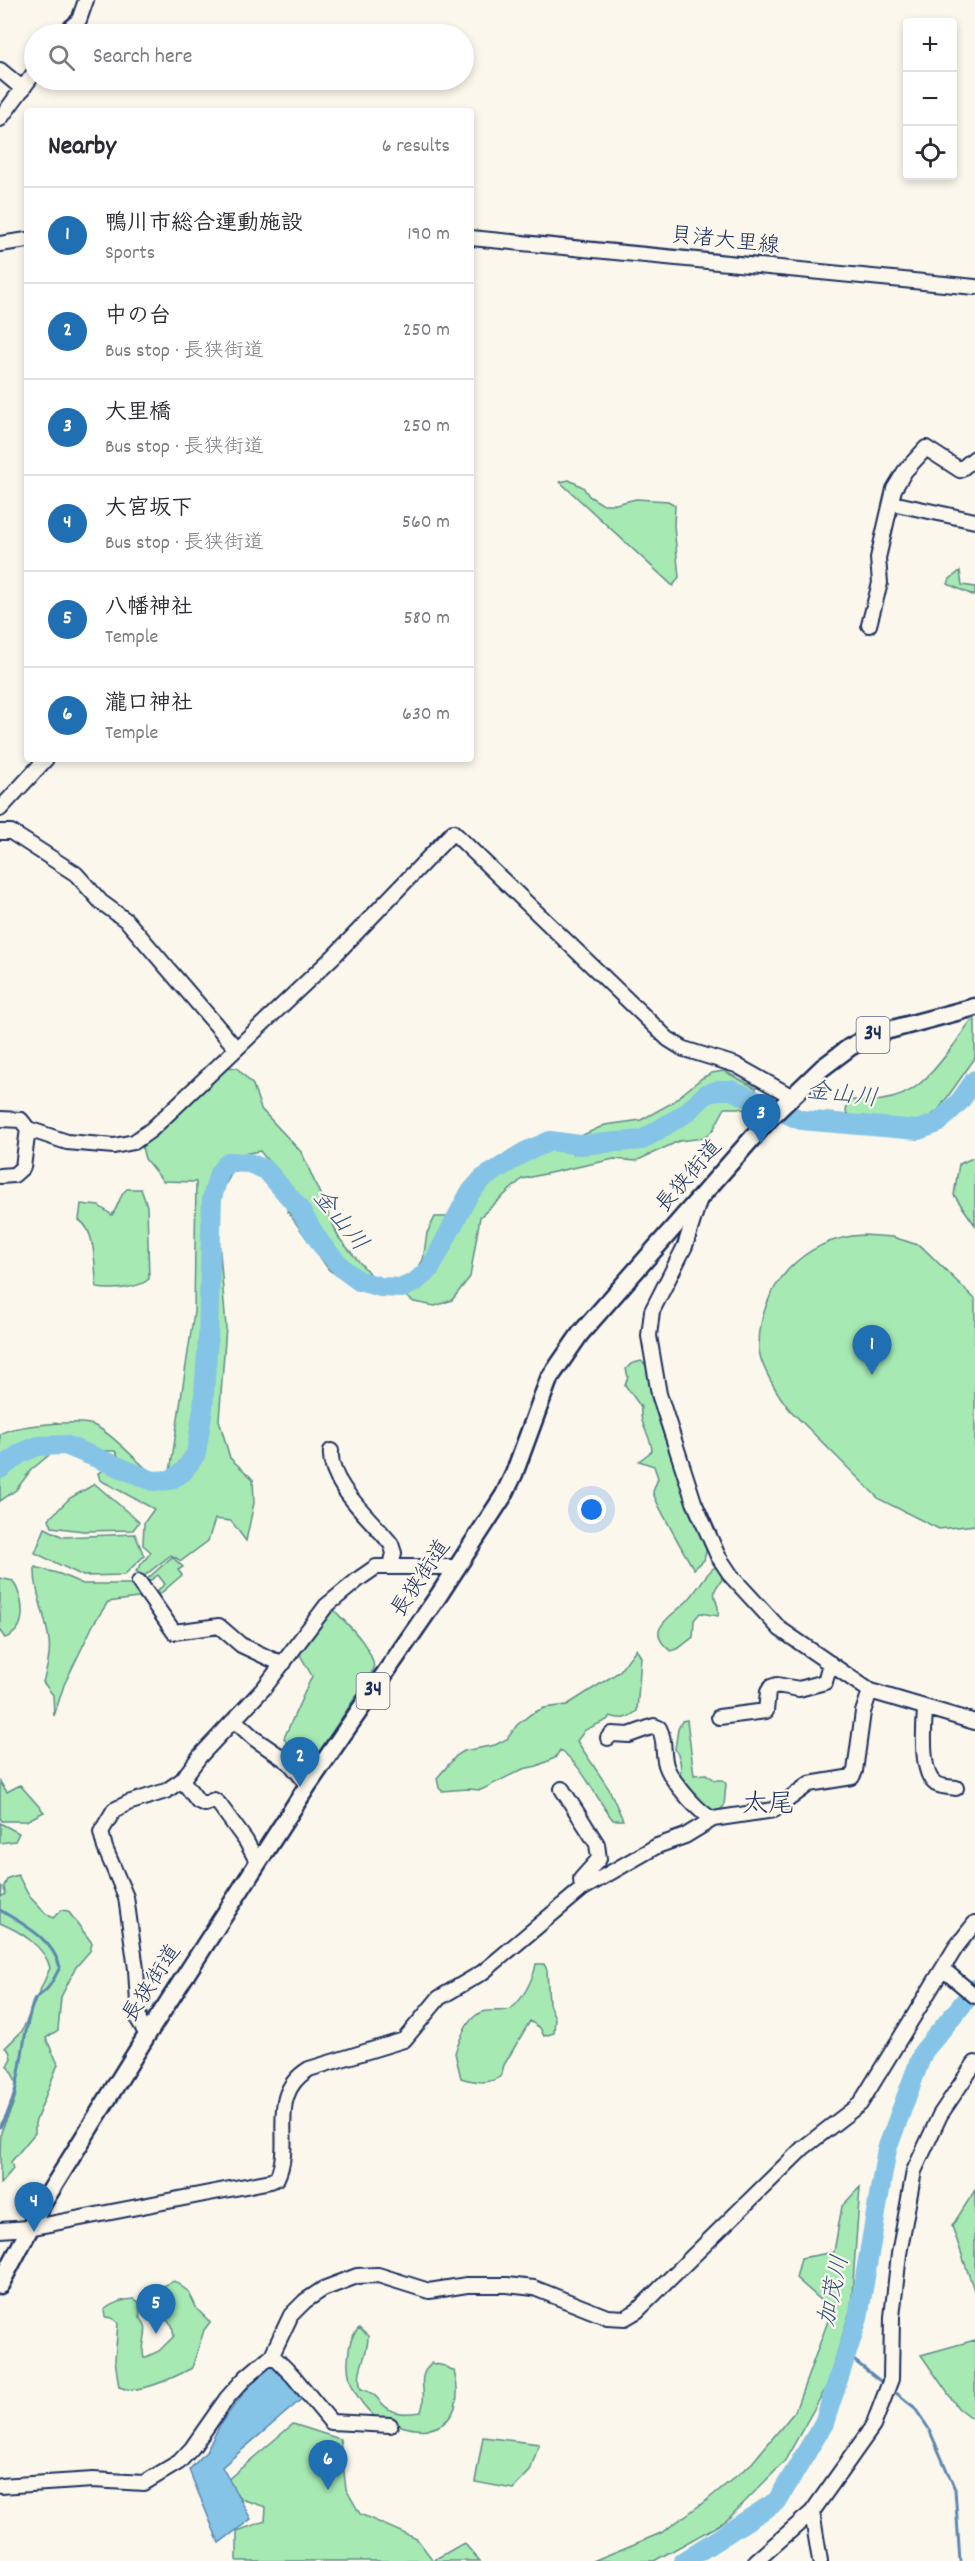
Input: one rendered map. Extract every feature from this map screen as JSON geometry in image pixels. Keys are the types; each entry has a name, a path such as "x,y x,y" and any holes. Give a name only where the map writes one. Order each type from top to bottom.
{"main road":[{"name":"長狭街道","path":"0,2285 28,2228 147,2034 308,1785 458,1567 510,1485 541,1399 559,1362 580,1334 769,1119 790,1097 842,1052 869,1037 975,1007"}],"street":[{"path":"74,24 79,20 86,0"},
{"path":"0,70 23,89 0,119"},
{"name":"貝渚大里線","path":"474,238 975,287"},
{"path":"0,244 24,240"},
{"path":"869,625 880,583 878,558 894,489 905,471 926,448 960,471 975,458"},
{"path":"892,503 975,522"},
{"path":"0,809 43,762"},
{"path":"0,832 11,832 76,874 101,902 127,921 236,1047"},
{"path":"0,1119 21,1119 28,1129 68,1142 114,1146 134,1142 151,1130 335,955 453,832 668,1039 684,1049 736,1065 790,1097"},
{"path":"0,1176 14,1174 23,1167 28,1129"},
{"path":"700,1198 685,1246 657,1300 650,1323 650,1348 659,1394 694,1502 718,1556 732,1577 780,1629 870,1691 975,1722"},
{"path":"331,1451 332,1466 348,1494 391,1544 394,1553 391,1566"},
{"path":"147,2034 139,2021 135,1960 126,1897 105,1848 101,1832 114,1810 166,1791 182,1780 200,1756 284,1663 326,1606 376,1567 458,1567"},
{"path":"139,1582 174,1632 219,1626 241,1645 284,1663"},
{"path":"719,1717 766,1711 768,1692 771,1687 777,1685 799,1689 825,1682 830,1663"},
{"path":"0,2230 28,2228 277,2178 282,2151 284,2097 295,2078 309,2069 404,2040 439,1998 483,1972 582,1889 657,1846 685,1836 714,1819 774,1810 809,1784 852,1777 855,1771 863,1712 870,1691"},
{"path":"925,1709 925,1765 935,1784 956,1788"},
{"path":"234,1720 255,1740 290,1763 308,1785"},
{"path":"608,1738 612,1734 629,1735 654,1726 659,1728 666,1749 664,1761 676,1784 704,1815 714,1819"},
{"path":"182,1780 198,1801 205,1804 214,1800 219,1804 246,1841 258,1863"},
{"path":"562,1789 597,1844 599,1852 599,1859 581,1879 582,1889"},
{"path":"0,2486 93,2480 144,2483 179,2462 192,2448 227,2398 272,2355 291,2315 305,2301 323,2289 357,2276 378,2275 429,2291 467,2285 522,2285 607,2317 625,2318 638,2311 803,2148 860,2104 956,1947 975,1923"},
{"path":"944,1970 975,1996"},
{"path":"756,2561 812,2512 873,2426 891,2379 892,2317 899,2254 914,2171 940,2115 975,2063"},
{"path":"272,2355 294,2376 331,2422 390,2425"},
{"path":"812,2512 820,2561"}],"green space":[{"path":"569,480 583,487 589,496 602,504 616,504 636,499 668,501 675,505 674,526 679,577 673,586 560,482"},
{"path":"960,571 962,585 975,587 975,596 948,584 950,579"},
{"path":"975,1017 975,1058 939,1109 926,1120 908,1125 863,1116 850,1117 846,1112 847,1105 853,1100 886,1100 900,1096 922,1082"},
{"path":"226,1067 237,1068 253,1085 261,1109 302,1153 339,1238 373,1278 351,1284 329,1270 288,1212 279,1175 260,1151 242,1154 216,1202 226,1327 219,1420 230,1458 253,1479 254,1503 246,1541 231,1521 215,1519 208,1541 181,1561 171,1555 144,1576 136,1571 151,1552 143,1545 144,1523 154,1509 100,1480 98,1473 120,1460 115,1451 54,1451 31,1470 16,1490 0,1501 0,1434 18,1428 46,1424 93,1425 116,1441 155,1476 170,1472 194,1312 196,1182 163,1181 145,1159 142,1147"},
{"path":"724,1071 756,1088 755,1101 747,1111 739,1108 725,1108 713,1130 704,1138 679,1141 636,1161 614,1159 522,1179 480,1217 470,1277 452,1300 435,1306 414,1302 401,1293 406,1280 414,1274 423,1260 427,1233 435,1217 449,1217 484,1172 505,1154 533,1139 558,1135 565,1148 573,1154 574,1139 605,1125 641,1120 670,1104 702,1078"},
{"path":"975,1157 975,1225 954,1195 959,1164"},
{"path":"127,1189 141,1189 147,1206 149,1279 131,1287 97,1288 92,1241 85,1225 79,1220 81,1204 99,1206 112,1215 122,1194"},
{"path":"863,1235 893,1237 921,1246 975,1299 975,1525 939,1529 879,1499 790,1410 775,1389 762,1363 759,1348 766,1305 788,1270 803,1256 821,1245 841,1238"},
{"path":"641,1361 647,1366 652,1400 671,1457 707,1548 704,1560 694,1569 653,1492 658,1478 654,1466 639,1461 652,1451 651,1445 642,1420 641,1407 625,1385 628,1377 626,1369 631,1364"},
{"path":"95,1484 139,1522 133,1530 83,1531 52,1527 49,1519 70,1498"},
{"path":"45,1528 63,1537 135,1534 144,1556 124,1575 83,1576 35,1553"},
{"path":"172,1557 183,1567 178,1570 182,1575 160,1594 158,1590 165,1584 158,1575 148,1582 146,1580"},
{"path":"716,1566 721,1571 722,1580 714,1594 718,1616 700,1613 694,1620 693,1637 671,1651 659,1636 663,1623 689,1599"},
{"path":"35,1567 83,1584 130,1584 145,1597 108,1602 94,1623 64,1685 54,1716 53,1695 43,1682 49,1646 36,1586"},
{"path":"0,1578 13,1581 17,1588 22,1612 18,1628 5,1638 0,1631"},
{"path":"334,1610 365,1645 373,1661 374,1669 309,1767 284,1738 312,1676 299,1653 330,1612"},
{"path":"636,1649 641,1657 637,1711 624,1718 610,1716 607,1720 585,1730 577,1741 609,1789 623,1820 613,1820 583,1774 560,1750 555,1758 523,1769 481,1790 442,1791 439,1788 437,1778 456,1756 464,1751 495,1745 507,1739 517,1725 531,1714 544,1708 567,1705 619,1672"},
{"path":"687,1720 694,1775 706,1774 715,1780 723,1780 726,1784 724,1806 714,1816 679,1780 679,1756 675,1749 678,1729 682,1721"},
{"path":"0,1782 7,1792 20,1785 44,1812 26,1821 2,1821 0,1818"},
{"path":"0,1823 19,1833 15,1841 0,1843"},
{"path":"18,1875 29,1896 45,1913 53,1918 61,1910 68,1911 92,1943 90,1951 76,1967 61,1997 58,2030 46,2038 58,2064 35,2123 35,2133 11,2162 13,2169 0,2184 1,2132 15,2099 16,2091 16,2083 7,2066 11,2058 9,2051 5,2048 22,2031 50,1968 37,1946 15,1930 0,1923 0,1886 2,1887 1,1897 5,1894 4,1886 8,1878"},
{"path":"536,1964 544,1964 547,1970 549,2004 555,2018 554,2033 544,2036 540,2028 530,2021 504,2065 501,2076 486,2082 461,2078 455,2053 468,2024 482,2012 512,2008 526,1991"},
{"path":"860,2187 851,2308 827,2386 784,2462 726,2521 654,2561 593,2561 661,2533 707,2500 752,2463 795,2411 832,2310 796,2278 801,2258 834,2252 842,2206"},
{"path":"975,2190 975,2293 952,2226"},
{"path":"174,2281 189,2292 197,2309 210,2322 204,2330 192,2368 146,2387 127,2389 119,2387 115,2360 118,2323 112,2318 105,2317 104,2310 122,2301 134,2299 139,2302 140,2318 144,2322 146,2332 143,2347 144,2358 159,2351 174,2336 172,2325 154,2309 161,2287"},
{"path":"359,2328 368,2336 360,2375 361,2389 371,2393 392,2411 421,2412 424,2397 422,2380 426,2369 431,2363 445,2366 454,2371 457,2386 454,2410 448,2419 429,2429 416,2429 391,2424 375,2417 369,2411 355,2392 348,2370 350,2344"},
{"path":"975,2340 975,2421 958,2408 921,2355"},
{"path":"293,2424 340,2439 346,2489 360,2514 417,2539 432,2559 431,2561 237,2561 237,2531 265,2521 266,2507 241,2499 226,2481"},
{"path":"483,2437 539,2444 530,2471 513,2489 475,2482"},
{"path":"464,2543 480,2561 434,2561 434,2560"}],"water":[{"path":"273,2364 304,2397 222,2467 251,2519 219,2543 189,2470 206,2452 221,2423 245,2391"}],"waterway":[{"name":"金山川","path":"0,1469 21,1453 38,1446 65,1445 153,1481 170,1480 183,1472 196,1454 203,1408 208,1338 212,1198 219,1173 228,1162 249,1163 266,1170 298,1207 321,1244 344,1270 359,1281 381,1287 402,1288 415,1282 430,1269 469,1194 482,1179 525,1152 550,1141 580,1145 642,1140 686,1113 706,1094 719,1090 731,1090 801,1120 918,1130 938,1123 960,1101 975,1080"},
{"path":"0,1910 44,1940 51,1948 60,1967 48,1988 33,2003 17,2082 8,2112 0,2127"},
{"name":"加茂川","path":"684,2561 777,2501 824,2423 858,2318 887,2149 923,2052 975,1989"},
{"path":"846,2354 884,2384"},
{"path":"891,2389 914,2407 929,2429 955,2489 960,2561"}],"place":[{"name":"大里橋","path":"761,1144"},
{"name":"鴨川市総合運動施設","path":"872,1375"},
{"name":"中の台","path":"300,1787"},
{"name":"大宮坂下","path":"34,2232"},
{"name":"八幡神社","path":"156,2334"},
{"name":"瀧口神社","path":"328,2490"}],"district":[{"name":"太尾","path":"768,1805"}]}
